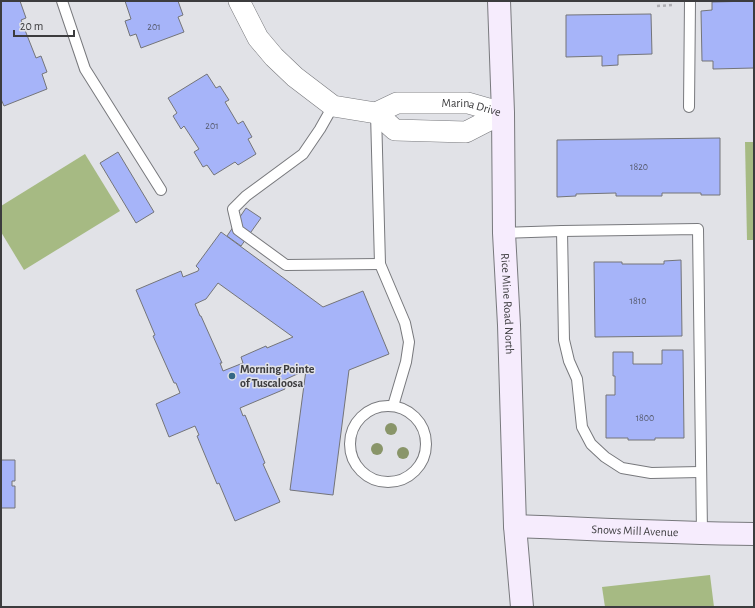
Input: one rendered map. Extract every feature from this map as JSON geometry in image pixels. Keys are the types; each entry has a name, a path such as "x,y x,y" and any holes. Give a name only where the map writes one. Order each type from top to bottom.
{"main road":[{"name":"Rice Mine Road North","path":"499,1 503,113 504,233 515,526 522,607"},
{"name":"Snows Mill Avenue","path":"515,526 754,534"}],"street":[{"path":"239,1 258,38 274,57 295,77 333,106 376,113"},
{"name":"Marina Drive","path":"397,103 468,103 503,113 466,132 395,130 376,113 397,103"}],"lane":[{"path":"62,1 86,70 161,190"},
{"path":"689,107 690,1"},
{"path":"333,106 303,154 246,196 233,210 238,230 286,265 380,264"},
{"path":"376,113 380,264 405,323 409,342 406,362 393,406"},
{"path":"504,233 698,229 702,533"},
{"path":"562,231 564,340 569,361 577,379 582,427 591,444 605,457 622,468 651,473 700,472"},
{"path":"380,406 393,406 404,408 414,415 422,424 426,435 427,447 424,459 417,469 408,477 397,481 385,482 373,479 363,473 355,463 351,452 350,440 353,428 359,418 369,410 380,406"}],"path":[{"path":"657,6 674,5"}],"green space":[{"path":"745,142 754,142 754,240 747,240"},
{"path":"85,154 120,211 24,270 1,232 1,206"},
{"path":"710,575 714,607 605,607 602,587"}],"building":[{"path":"1,1 20,1 26,18 21,20 36,58 41,56 47,72 42,74 47,89 4,106 1,99"},
{"path":"125,1 178,1 183,15 178,17 184,32 141,48 136,34 130,36 125,21 131,19"},
{"path":"754,1 754,68 713,69 713,61 702,61 701,11 712,10 712,2"},
{"path":"651,14 652,54 618,55 618,65 602,66 602,56 566,57 566,15"},
{"path":"207,74 216,88 220,86 229,100 225,102 238,124 243,121 252,137 248,139 256,154 238,165 235,162 214,175 207,165 203,167 194,152 199,149 184,126 181,129 173,116 177,113 168,98"},
{"path":"720,138 720,195 701,195 701,193 662,193 662,196 616,196 616,193 576,194 576,196 557,197 557,140"},
{"path":"118,152 154,212 136,223 100,163"},
{"path":"246,208 261,218 241,246 227,236"},
{"name":"Morning Pointe of Tuscaloosa","path":"221,232 323,307 363,291 389,354 349,370 333,495 290,490 306,370 282,381 285,389 240,408 243,416 245,415 265,463 263,464 280,502 235,521 219,483 217,484 197,436 199,435 195,426 169,437 156,404 180,393 153,336 155,335 136,290 181,271 183,277 198,271 199,269 196,266","holes":["218,283 293,337 267,348 266,346 241,357 243,363 223,371 220,363 222,363 195,304 206,299"]},
{"path":"681,260 682,336 595,337 594,262 664,264 664,261"},
{"path":"662,350 683,350 684,438 628,440 628,438 606,438 606,395 615,395 613,352 633,352 633,364 662,364"},
{"path":"1,460 15,460 15,481 12,481 12,486 15,486 15,508 1,508"}],"place":[{"name":"Morning Pointe of Tuscaloosa","path":"232,376"}]}
